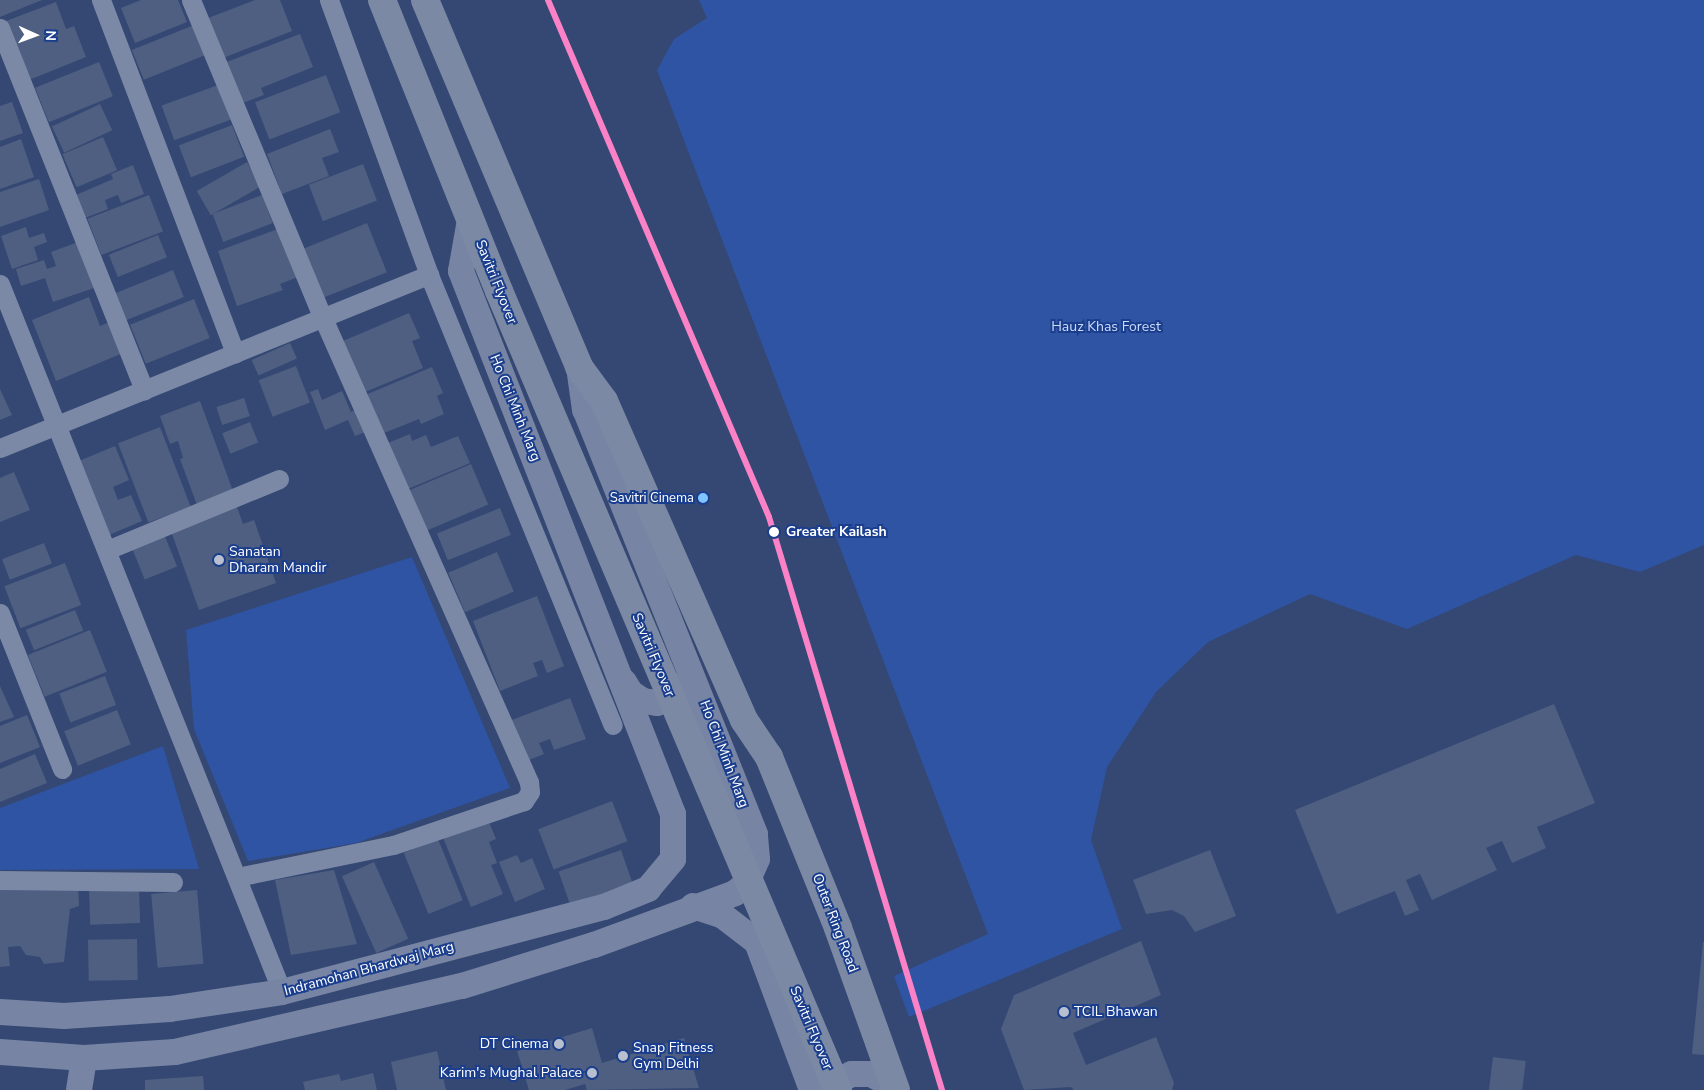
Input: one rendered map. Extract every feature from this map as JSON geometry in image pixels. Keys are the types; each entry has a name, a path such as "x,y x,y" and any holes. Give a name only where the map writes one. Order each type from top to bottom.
{"main road":[{"path":"382,0 470,220"},
{"name":"Ho Chi Minh Marg","path":"425,0 579,367 604,401 744,720 769,757"},
{"name":"Savitri Flyover","path":"470,220 838,1090"},
{"name":"Outer Ring Road","path":"769,757 838,928 894,1090"}],"street":[{"path":"102,0 236,353"},
{"path":"191,0 323,318 529,782 530,792 524,801 392,845 236,877"},
{"path":"329,0 429,275 613,725"},
{"path":"0,28 144,390"},
{"name":"Ho Chi Minh Marg","path":"470,220 461,271 623,681 673,814"},
{"path":"0,448 429,275"},
{"path":"0,284 58,425 282,992"},
{"name":"Ho Chi Minh Marg","path":"579,367 585,410 687,660 755,834 757,859 746,884 735,893 693,906"},
{"path":"107,550 279,478"},
{"path":"0,613 62,768"},
{"path":"623,681 631,693 643,701 657,703 671,699 682,689 688,675 687,660"},
{"name":"Indramohan Bhardwaj Marg","path":"0,1012 64,1016 170,1009 282,992 604,907 648,889 673,859 673,814"},
{"path":"0,880 173,882"},
{"path":"0,1052 84,1058 174,1052 462,986 594,945 693,906 723,916 757,942 812,1090"},
{"path":"79,1090 84,1058"},
{"path":"829,1090 834,1083 852,1074 871,1074 888,1083 894,1090"}],"green space":[{"name":"Hauz Khas Forest","path":"699,0 1704,0 1704,545 1640,572 1576,555 1407,629 1310,594 1208,642 1156,692 1107,767 1091,840 1122,929 909,1017 894,976 988,934 657,70 674,39 707,18"},
{"path":"412,557 510,788 356,843 248,861 194,729 186,630"},
{"path":"163,746 199,869 0,870 0,808"}],"building":[{"path":"0,0 42,0 0,17"},
{"path":"141,0 178,0 187,22 135,43 121,8"},
{"path":"255,0 280,0 292,31 218,60 203,20"},
{"path":"56,2 66,29 74,26 86,57 29,80 6,21"},
{"path":"194,25 206,55 144,80 132,50"},
{"path":"300,34 313,67 261,88 264,95 240,104 224,63"},
{"path":"99,62 113,96 49,122 35,88"},
{"path":"326,75 340,112 269,140 255,102"},
{"path":"218,85 231,120 174,140 162,106"},
{"path":"12,102 23,133 0,141 0,106"},
{"path":"100,104 112,130 64,153 52,126"},
{"path":"232,125 244,157 191,177 179,145"},
{"path":"330,129 339,152 322,158 329,176 282,194 267,154"},
{"path":"103,137 117,170 77,187 62,154"},
{"path":"21,139 34,177 0,189 0,147"},
{"path":"247,162 261,186 211,215 197,191"},
{"path":"363,164 377,200 323,221 309,185"},
{"path":"133,165 144,194 121,203 118,195 105,200 108,209 85,218 76,195 113,179 111,174"},
{"path":"39,179 49,210 0,227 0,192"},
{"path":"149,195 163,231 101,255 87,219"},
{"path":"262,195 273,223 223,242 213,214"},
{"path":"367,223 387,272 322,298 302,249"},
{"path":"26,227 29,238 44,233 47,242 34,247 38,260 12,269 1,236"},
{"path":"278,229 298,277 280,284 283,290 237,306 218,251"},
{"path":"158,235 167,257 118,277 109,255"},
{"path":"81,241 97,287 53,302 45,278 21,286 16,269 44,260 47,269 56,266 51,252"},
{"path":"173,270 184,297 124,321 113,294"},
{"path":"89,297 100,326 110,322 123,353 56,381 32,320"},
{"path":"194,299 210,338 146,364 130,325"},
{"path":"409,313 420,338 412,341 423,368 365,392 343,341"},
{"path":"290,343 297,359 259,376 252,360"},
{"path":"296,366 310,402 273,417 259,380"},
{"path":"432,367 443,393 437,396 444,414 421,424 419,419 379,435 363,396"},
{"path":"0,389 12,415 0,420"},
{"path":"318,389 322,400 342,391 351,412 359,408 368,431 355,436 348,420 325,430 310,392"},
{"path":"244,398 250,416 222,425 216,407"},
{"path":"200,401 233,491 197,505 180,459 183,458 178,441 170,444 160,416"},
{"path":"250,422 258,442 230,454 222,433"},
{"path":"160,427 190,506 148,522 118,443"},
{"path":"410,434 412,441 426,435 431,447 458,436 470,463 403,491 383,445"},
{"path":"115,446 129,480 113,487 118,500 131,495 142,521 109,535 79,461"},
{"path":"471,464 488,505 423,532 406,492"},
{"path":"14,472 30,510 0,522 0,478"},
{"path":"237,507 243,524 254,520 276,583 199,610 171,531"},
{"path":"500,508 511,535 448,560 437,533"},
{"path":"164,534 177,566 145,580 132,547"},
{"path":"44,543 52,564 10,580 2,559"},
{"path":"497,552 514,592 465,612 448,573"},
{"path":"65,563 81,605 20,628 4,586"},
{"path":"537,596 564,666 547,673 542,660 533,663 538,676 500,691 473,621"},
{"path":"75,610 83,630 34,650 26,630"},
{"path":"90,630 107,672 45,697 28,655"},
{"path":"105,676 116,705 70,723 59,694"},
{"path":"0,686 14,717 0,722"},
{"path":"570,698 586,739 554,750 550,739 539,743 544,754 524,762 509,721"},
{"path":"1554,704 1595,803 1537,827 1546,848 1512,863 1502,841 1486,848 1497,870 1432,900 1420,874 1406,880 1419,910 1405,916 1395,891 1337,914 1295,810"},
{"path":"117,710 131,744 78,766 64,731"},
{"path":"27,715 40,747 0,763 0,726"},
{"path":"35,754 47,783 0,802 0,769"},
{"path":"612,801 627,841 554,869 538,829"},
{"path":"487,817 496,839 489,842 497,863 491,865 503,894 471,907 442,835"},
{"path":"438,839 463,900 428,914 404,853"},
{"path":"621,850 633,884 570,906 559,871"},
{"path":"1210,850 1236,916 1195,932 1184,916 1172,910 1146,914 1133,880"},
{"path":"517,855 521,863 532,858 545,889 515,902 499,862"},
{"path":"374,862 408,939 376,953 342,876"},
{"path":"334,870 357,944 291,955 275,880"},
{"path":"78,885 79,906 70,909 64,962 44,964 40,957 26,955 20,946 8,947 10,966 0,967 0,890"},
{"path":"139,889 140,923 90,925 89,891"},
{"path":"197,890 203,964 158,968 151,894"},
{"path":"137,939 138,980 89,981 88,940"},
{"name":"TCIL Bhawan","path":"1141,941 1161,995 1073,1033 1086,1065 1156,1037 1174,1083 1172,1090 1074,1090 1071,1087 1024,1090 1001,1029 1014,995"},
{"path":"1704,942 1704,1055 1692,1054"},
{"path":"592,1028 602,1063 684,1038 699,1088 587,1090 585,1084 565,1090 529,1090 517,1051"},
{"path":"437,1051 446,1090 397,1090 391,1062"},
{"path":"1493,1057 1526,1061 1522,1090 1489,1090"},
{"path":"373,1073 377,1090 305,1090 303,1082 339,1074 341,1081"},
{"path":"203,1076 204,1090 145,1090 145,1080"}],"transit line":[{"path":"548,0 769,517 942,1090"}],"place":[{"name":"Savitri Cinema","path":"703,498"},
{"name":"Greater Kailash","path":"774,532"},
{"name":"Sanatan Dharam Mandir","path":"219,560"},
{"name":"TCIL Bhawan","path":"1064,1012"},
{"name":"DT Cinema","path":"559,1044"},
{"name":"Snap Fitness Gym Delhi","path":"623,1056"},
{"name":"Karim's Mughal Palace","path":"592,1073"}]}
